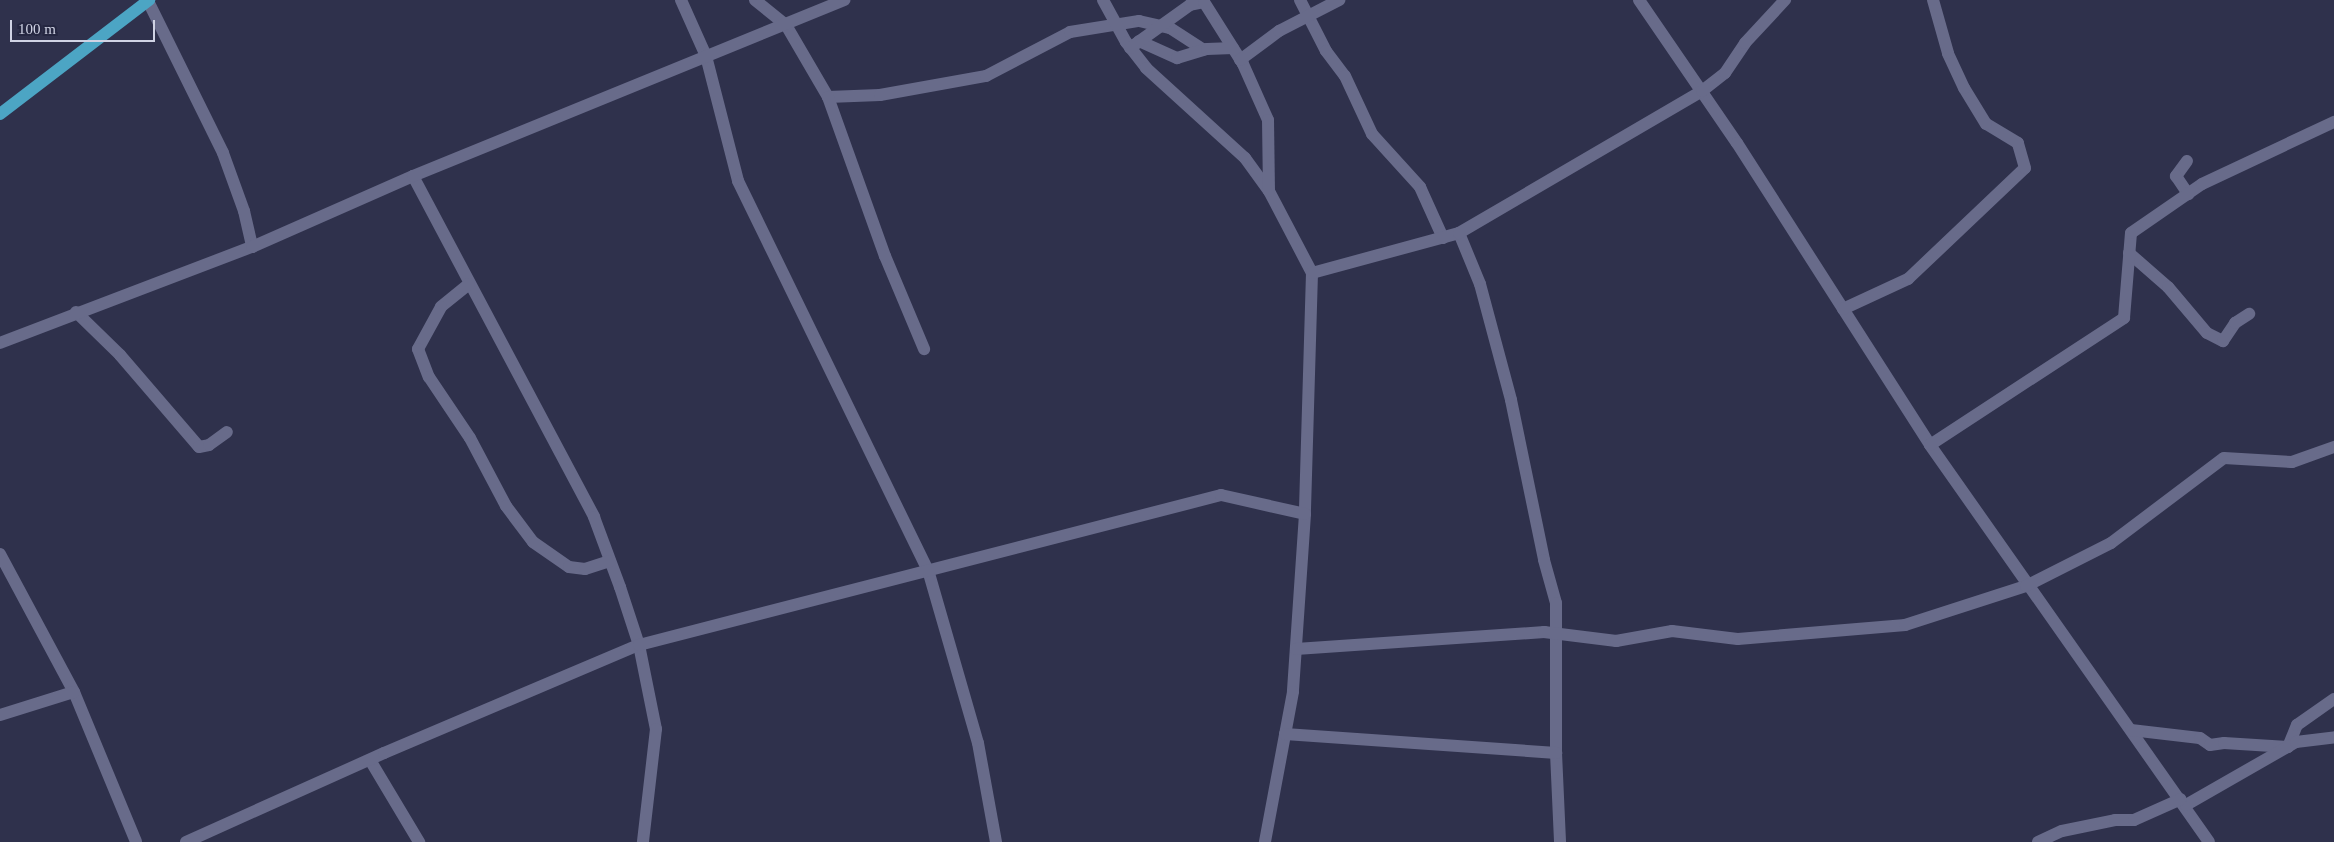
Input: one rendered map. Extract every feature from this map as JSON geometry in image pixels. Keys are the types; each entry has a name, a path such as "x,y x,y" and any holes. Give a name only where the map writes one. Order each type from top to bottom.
{"main road":[{"path":"0,114 148,0"}],"street":[{"path":"148,0 223,153 244,211 252,247"},
{"path":"681,0 706,56 738,181 928,570 978,742 996,842"},
{"path":"755,0 786,25 828,97 885,256 924,349"},
{"path":"0,343 76,312 252,247 413,176 844,0"},
{"path":"1103,0 1117,26 1135,44 1184,105 1245,158 1269,190 1312,273 1305,514 1293,692 1265,842"},
{"path":"1300,0 1326,51 1345,76 1372,134 1420,187 1443,238"},
{"path":"1240,60 1279,31 1339,0"},
{"path":"1639,0 1702,91 1930,445 2026,586 2183,802 2209,842"},
{"path":"1312,273 1459,233 1702,91 1725,73 1745,43 1784,0"},
{"path":"1843,308 1908,279 2025,168 2018,143 1986,124 1964,88 1948,53 1933,0"},
{"path":"1135,44 1190,5 1204,2 1240,60 1268,120 1269,190"},
{"path":"828,97 880,96 986,76 1070,32 1139,21 1162,26 1204,50"},
{"path":"1135,44 1178,58 1204,50 1233,48"},
{"path":"1930,445 2124,318 2131,233 2188,194 2308,132 2334,122"},
{"path":"2187,161 2176,176 2188,194"},
{"path":"413,176 594,517 639,644 656,729 643,842"},
{"path":"1459,233 1480,284 1511,400 1544,560 1556,603 1556,754 1560,842"},
{"path":"2129,253 2168,287 2207,333 2223,341 2235,323 2249,314"},
{"path":"469,284 441,307 418,349 429,377 470,438 506,506 533,542 569,567 585,569 610,561"},
{"path":"76,312 120,355 199,447 228,432"},
{"path":"1296,649 1544,632 1616,641 1672,631 1738,639 1905,625 2026,586 2111,542 2224,458 2292,462 2334,447"},
{"path":"186,842 639,644 1220,495 1305,514"},
{"path":"0,554 74,692 136,842"},
{"path":"0,715 74,692"},
{"path":"2288,747 2297,725 2334,699"},
{"path":"2131,730 2200,738 2210,745 2224,743 2288,747"},
{"path":"1285,734 1556,754"},
{"path":"2038,842 2062,831 2115,820 2134,820 2183,802 2296,742 2334,737"},
{"path":"370,760 419,842"}]}
